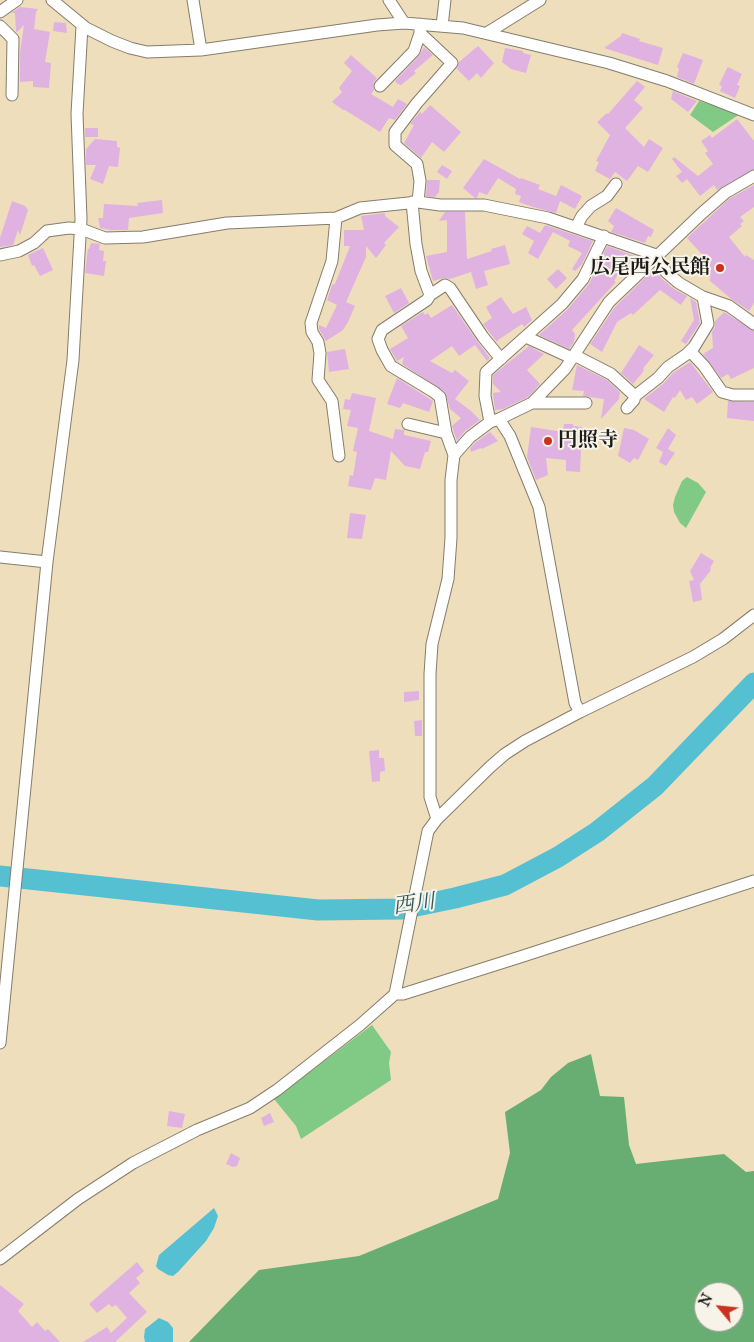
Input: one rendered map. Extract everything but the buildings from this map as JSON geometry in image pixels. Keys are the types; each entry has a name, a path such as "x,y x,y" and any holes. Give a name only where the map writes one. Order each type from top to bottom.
{"street":[{"path":"0,12 17,0"},
{"path":"52,0 82,26 112,41 147,52 201,50 404,23 420,28 442,26 487,32 617,65 667,81 754,114"},
{"path":"194,0 201,50"},
{"path":"389,0 404,23"},
{"path":"442,26 445,0"},
{"path":"487,32 540,0"},
{"path":"0,26 14,39 12,95"},
{"path":"0,1043 47,562 73,360 80,229 80,164 77,114 82,26"},
{"path":"380,86 414,51 420,28"},
{"path":"420,28 452,63 417,103 395,132 395,145 417,164 420,181 415,202 416,244 421,271 430,296"},
{"path":"454,455 470,437 494,420 532,403 564,369 609,302 656,255 725,193 754,176"},
{"path":"576,227 582,216 591,206 607,196 616,184"},
{"path":"0,255 19,251 34,243 47,231 69,228 80,229 105,238 143,237 227,224 336,218 360,208 415,202 440,205 484,205 548,218 656,255 666,272 679,283 702,297 729,306 754,324"},
{"path":"336,218 332,261 311,323 312,332 318,342 320,352 318,380 332,401 339,456"},
{"path":"580,712 575,703 539,508 510,436 494,420 485,396 486,372 562,304 583,279 604,236"},
{"path":"437,819 430,797 430,674 432,644 448,579 452,538 451,480 454,455 446,433 440,397 391,366 378,338 382,330 427,300 445,284 450,288 483,337 501,359"},
{"path":"627,408 635,396 690,351 708,324 702,297"},
{"path":"526,337 612,374 635,396"},
{"path":"690,351 704,366 722,392 733,395 754,395"},
{"path":"532,403 586,403"},
{"path":"408,424 446,433"},
{"path":"0,557 47,562"},
{"path":"0,1259 78,1199 134,1163 197,1130 250,1108 277,1090 360,1025 394,994 428,832 437,819 505,754 580,712 693,657 723,639 754,615"},
{"path":"394,994 403,994 754,881"}],"green space":[{"path":"699,101 740,114 713,132 690,115"},
{"path":"687,477 698,483 706,492 686,528 680,523 674,512 673,505 682,481"},
{"path":"372,1025 391,1052 389,1063 391,1080 301,1139 296,1126 274,1099"},
{"path":"591,1054 600,1096 624,1097 629,1145 636,1164 724,1154 746,1172 754,1171 754,1342 189,1342 259,1270 359,1256 498,1199 510,1153 505,1112 541,1090 551,1077 568,1063"}],"water":[{"path":"214,1208 218,1216 214,1228 206,1241 178,1272 173,1276 158,1269 156,1266 159,1255"},
{"path":"159,1318 168,1322 173,1328 173,1342 145,1342 145,1329"}],"waterway":[{"name":"西川","path":"0,876 318,910 402,909 455,898 505,885 558,857 597,832 655,786 754,683"}],"place":[{"name":"広尾西公民館","path":"720,268"},
{"name":"円照寺","path":"548,441"}]}
